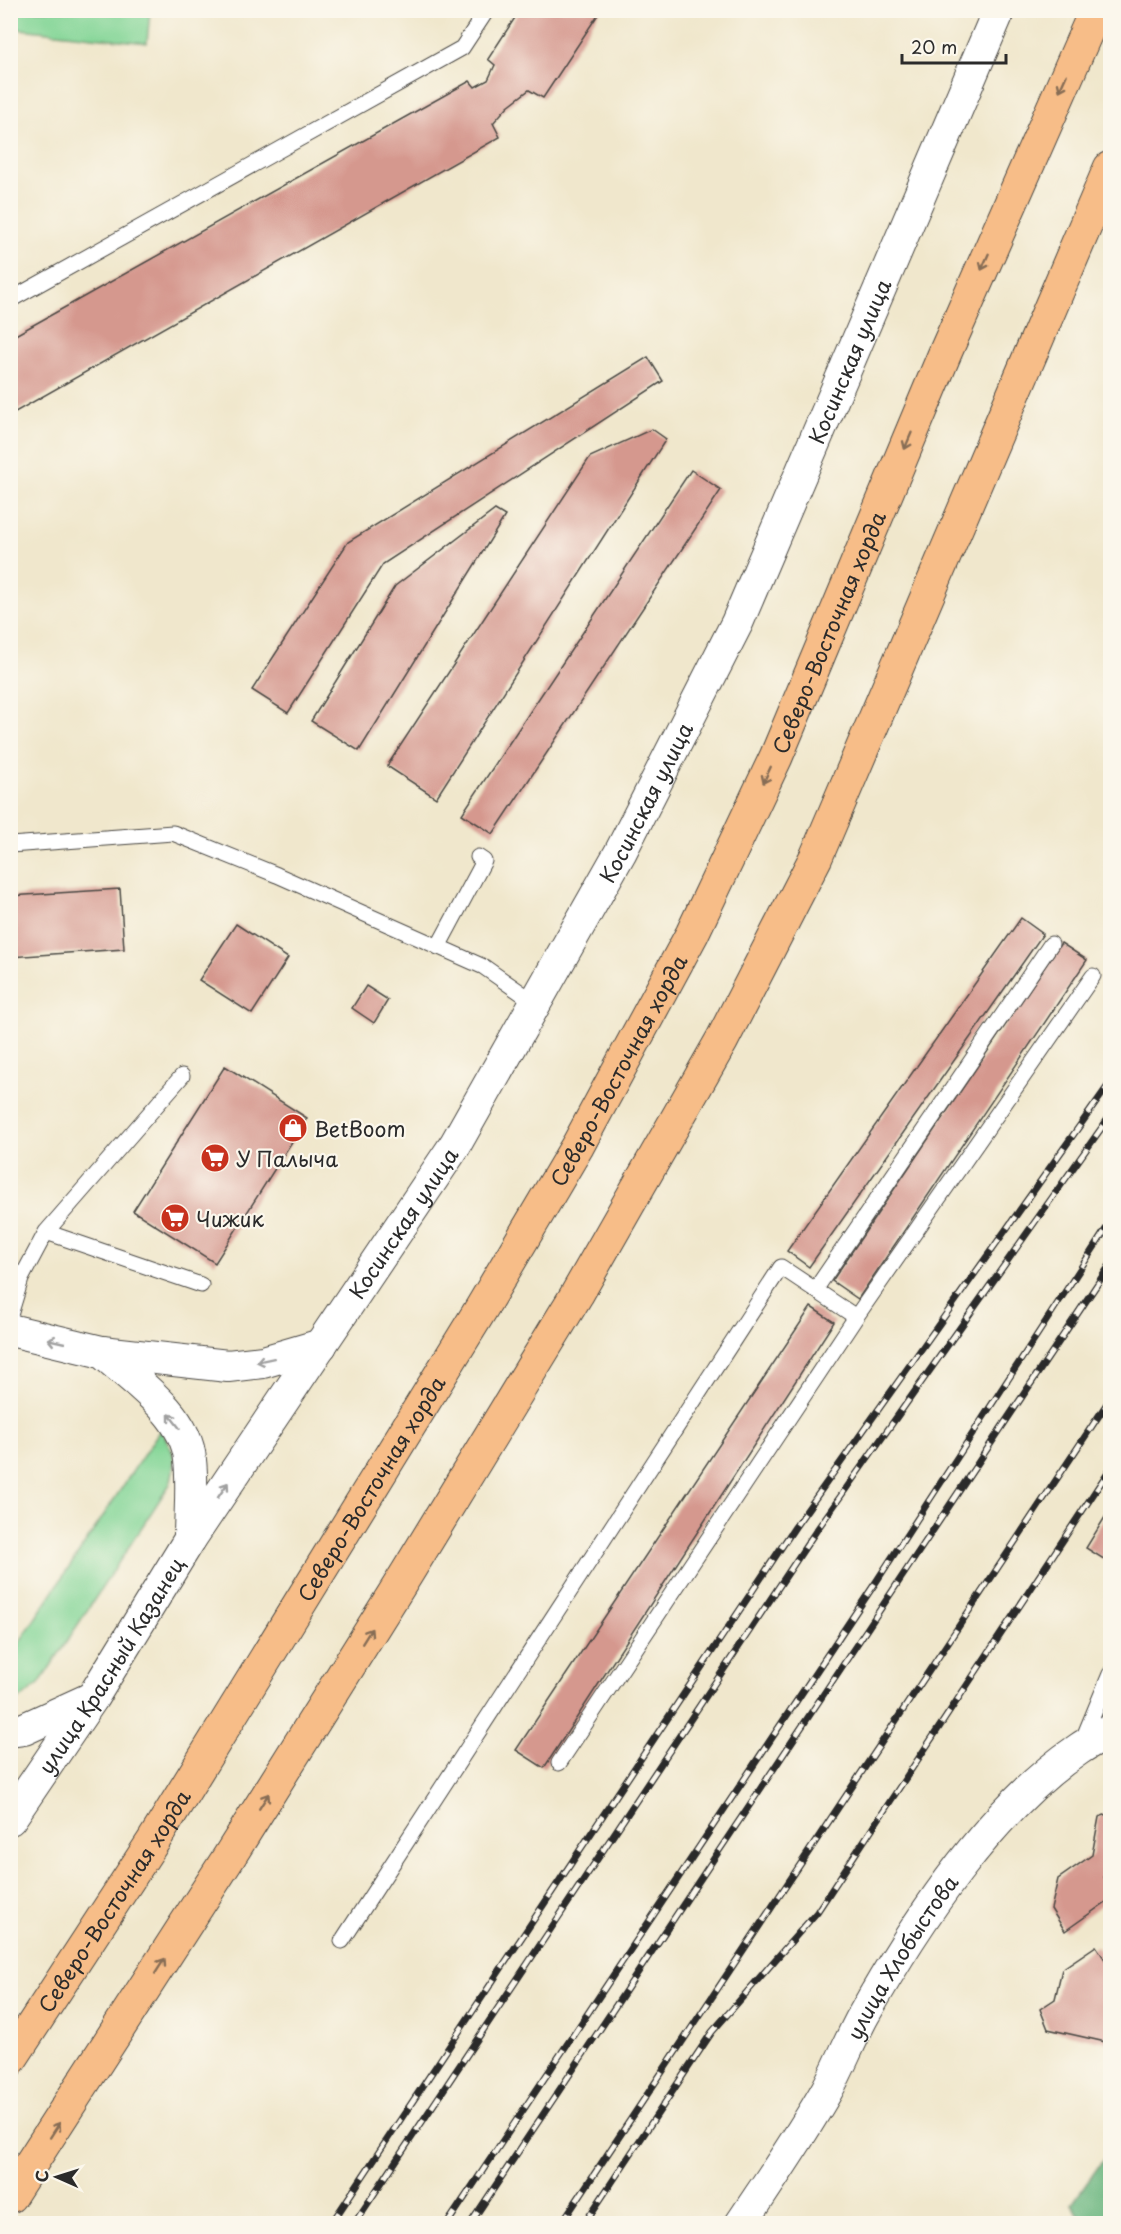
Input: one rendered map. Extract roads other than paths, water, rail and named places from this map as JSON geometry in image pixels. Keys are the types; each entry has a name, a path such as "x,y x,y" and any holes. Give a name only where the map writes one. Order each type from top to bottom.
{"main road":[{"name":"Северо-Восточная хорда","path":"10,2060 154,1840 481,1309 578,1145 692,934 776,757 945,353 1096,10"},
{"path":"10,2196 236,1847 407,1573 577,1294 722,1040 816,857 1110,171"}],"street":[{"name":"Косинская улица","path":"190,1539 455,1145 620,854 737,623 999,10"},
{"path":"10,1330 102,1352 228,1366 263,1362 321,1346"},
{"path":"102,1352 163,1407 183,1432 190,1458 190,1539"},
{"name":"улица Красный Казанец","path":"10,1818 93,1697 190,1539"},
{"path":"10,1731 24,1728 93,1697"},
{"name":"улица Хлобыстова","path":"741,2223 799,2138 891,1969 955,1874 998,1821 1041,1779 1079,1749 1110,1731"}],"lane":[{"path":"10,300 462,48 487,10"},
{"path":"10,845 173,833 277,875 484,967 537,1004"},
{"path":"438,946 484,861 478,857"},
{"path":"815,1290 1051,944"},
{"path":"560,1763 856,1317 1093,976"},
{"path":"10,1315 21,1280 46,1232 182,1076"},
{"path":"46,1232 201,1285"},
{"path":"342,1941 781,1267 856,1317"},
{"path":"1079,1749 1110,1674"}],"railway":[{"path":"331,2224 795,1527 1110,1083"},
{"path":"354,2224 816,1531 1110,1116"},
{"path":"447,2224 876,1582 1110,1223"},
{"path":"470,2224 1110,1265"},
{"path":"561,2224 1110,1399"},
{"path":"584,2224 712,2032 817,1912 1110,1469"}],"place":[{"name":"BetBoom","path":"293,1128"},
{"name":"У Палыча","path":"215,1158"},
{"name":"Чижик","path":"175,1218"}]}
